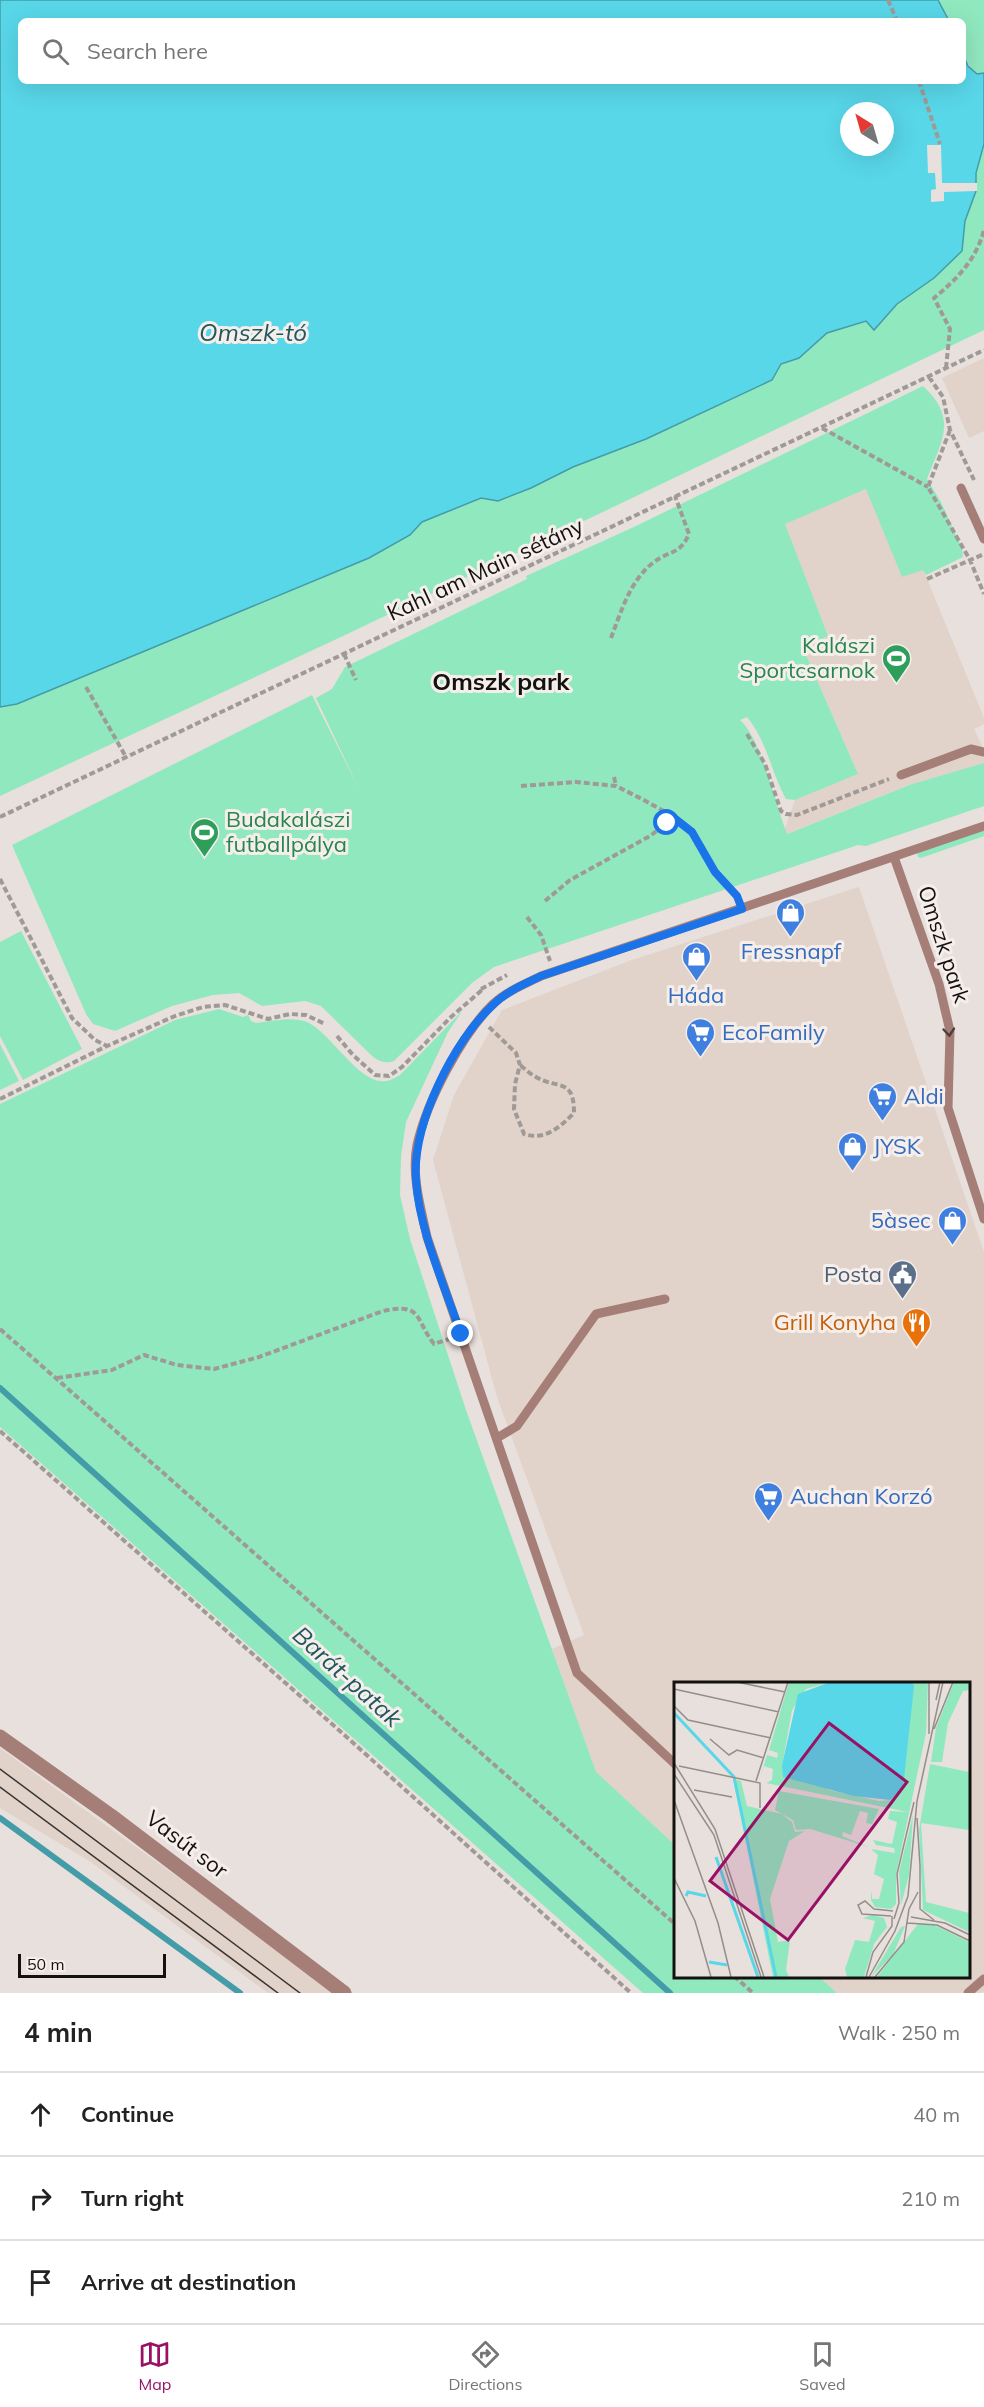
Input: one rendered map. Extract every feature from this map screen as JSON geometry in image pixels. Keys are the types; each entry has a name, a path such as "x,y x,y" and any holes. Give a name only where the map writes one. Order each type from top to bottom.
{"street":[{"name":"Vasút sor","path":"0,1737 111,1815 344,1993"}],"lane":[{"path":"961,488 984,539"},
{"path":"901,775 971,749 984,752"},
{"path":"674,1763 577,1672 427,1237 416,1181 417,1146 437,1090 459,1047 494,1003 514,989 554,972 984,826"},
{"name":"Omszk park","path":"894,857 939,984 950,1031 948,1108 984,1220"},
{"path":"497,1438 517,1426 596,1314 665,1299"},
{"path":"968,1993 984,1979"}],"path":[{"path":"888,0 896,18"},
{"path":"920,84 940,144"},
{"path":"946,368 950,329 934,298 956,279 972,259 984,230"},
{"name":"Kahl am Main sétány","path":"0,817 984,350"},
{"path":"929,377 943,397 950,430 974,482"},
{"path":"822,428 928,487 970,560 984,594"},
{"path":"928,487 950,430"},
{"path":"611,638 630,591 653,562 684,546 689,534 675,496"},
{"path":"927,579 984,554"},
{"path":"344,654 356,680"},
{"path":"86,687 126,757"},
{"path":"747,734 765,764 781,811 786,814 797,815 901,775"},
{"path":"614,777 616,786"},
{"path":"521,786 576,782 616,786 669,814 692,832 715,872 737,896 742,909"},
{"path":"545,901 570,880 650,836 667,823 669,814"},
{"path":"0,879 72,1018 95,1040 107,1046"},
{"path":"527,917 541,935 554,972"},
{"path":"337,1035 353,1055 375,1075 389,1076 402,1067 481,989 494,1003"},
{"path":"0,1099 107,1046 175,1016 212,1005 240,1009 268,1019 290,1014 306,1015 325,1024"},
{"path":"480,1018 516,1053 520,1065 536,1078 566,1087 574,1098 574,1113 559,1129 536,1138 525,1134 514,1109 514,1084 520,1065"},
{"path":"57,1378 112,1370 144,1355 177,1365 214,1369 259,1357 383,1311 401,1307 415,1312 434,1344 461,1334"},
{"path":"0,1329 674,1923"},
{"path":"0,1431 341,1732 631,1993"},
{"path":"735,1978 753,1993"}],"shaded area":[{"path":"984,358 984,431 969,438 942,378"},
{"path":"867,489 902,577 923,569 984,718 984,724 974,729 984,750 984,763 912,784 786,834 785,828 795,800 858,774 803,648 828,636 784,523"},
{"path":"859,887 984,1252 984,1991 981,1993 837,1993 820,1978 969,1978 969,1682 674,1682 674,1844 596,1773 552,1649 584,1635 497,1397 433,1160 454,1095 502,1010 629,961"},
{"path":"0,1748 338,1993 268,1993 91,1862 0,1808"}],"green space":[{"path":"938,0 984,0 984,73 977,74 966,58 966,18 947,18"},
{"path":"984,144 984,330 341,637 0,796 0,707 17,704 0,559 410,535 422,522 481,498 498,501 531,488 573,467 646,439 772,380 781,364 799,358 827,333 866,321 874,329 897,304 934,278 962,251 965,221 976,191 976,173"},
{"path":"923,386 941,409 944,420 941,442 927,479 941,502 962,548 963,557 926,575 923,570 902,577 866,489 785,524 828,636 803,648 858,774 795,800 786,799 754,726 747,717 740,720 755,741 787,834 912,784 984,763 984,806 866,846 858,845 494,967 472,983 394,1061 390,1062 376,1059 321,1006 305,1001 262,1006 239,993 213,995 172,1006 115,1031 93,1024 86,1014 12,845 312,695 359,789 316,698 332,689 345,667 527,579 526,576 636,526"},
{"path":"984,829 984,836 921,858 918,857 917,854 921,851"},
{"path":"21,931 82,1049 23,1080 0,1036 0,942"},
{"path":"219,1009 243,1017 248,1015 251,1021 256,1023 301,1020 316,1028 366,1075 387,1081 400,1075 463,1010 448,1032 406,1122 401,1156 400,1195 410,1239 466,1410 596,1772 674,1844 674,1978 820,1978 837,1993 643,1993 0,1427 0,1104 175,1020"},
{"path":"0,1044 19,1081 0,1090"}],"water":[{"name":"Omszk-tó","path":"0,0 938,0 947,18 18,18 18,84 966,84 966,61 977,74 984,73 984,144 976,173 976,191 965,221 962,251 934,278 897,304 874,330 866,321 827,333 799,358 781,364 772,380 646,439 573,467 531,488 498,501 481,498 422,522 410,535 369,558 17,704 0,707"}],"pier":[{"path":"927,145 941,145 942,183 977,183 977,191 944,192 944,201 931,202 931,190 936,189 935,173 928,173"}],"waterway":[{"name":"Barát-patak","path":"0,1388 670,1993"},
{"path":"0,1818 240,1993"}],"tram line":[{"path":"0,1769 300,1993"},
{"path":"0,1787 278,1993"}],"place":[{"name":"Kalászi Sportcsarnok","path":"896,684"},
{"name":"Budakalászi futballpálya","path":"205,858"},
{"name":"Fressnapf","path":"791,938"},
{"name":"Háda","path":"696,982"},
{"name":"EcoFamily","path":"701,1058"},
{"name":"Aldi","path":"883,1122"},
{"name":"JYSK","path":"852,1172"},
{"name":"5àsec","path":"952,1246"},
{"name":"Posta","path":"903,1300"},
{"name":"Grill Konyha","path":"917,1348"},
{"name":"Auchan Korzó","path":"769,1522"}],"district":[{"name":"Omszk park","path":"501,682"}],"route":[{"path":"461,1334 427,1237 416,1181 417,1146 437,1090 459,1047 480,1018 494,1003 514,989 541,976 742,909 737,896 715,872 692,832 669,814 667,823"}]}
